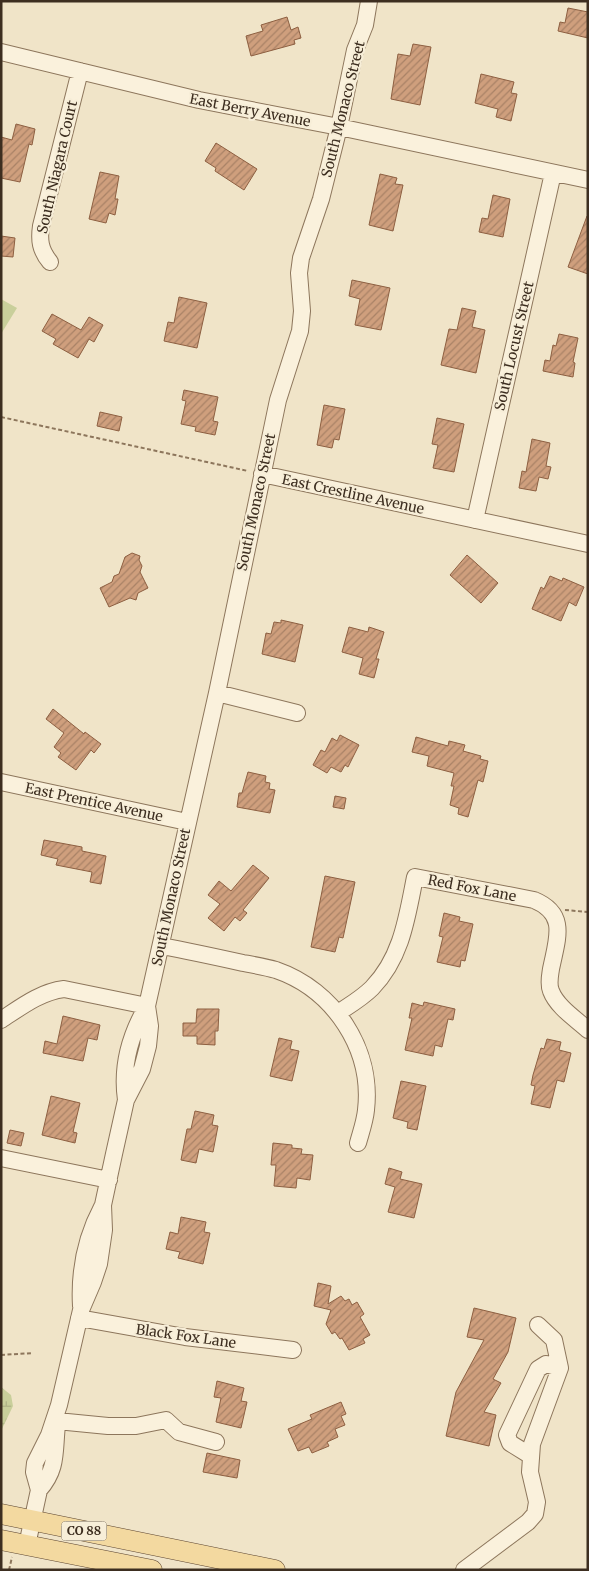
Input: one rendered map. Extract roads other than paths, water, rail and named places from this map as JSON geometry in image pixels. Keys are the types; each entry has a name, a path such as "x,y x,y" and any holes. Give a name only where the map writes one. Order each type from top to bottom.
{"main road":[{"name":"CO 88","path":"1,1514 275,1570"},
{"name":"CO 88","path":"1,1540 152,1570"}],"street":[{"name":"South Monaco Street","path":"27,1545 39,1490 34,1472 35,1464 58,1413 80,1314 80,1278 84,1254 93,1226 103,1205 126,1100 124,1081 129,1048 138,1023 148,1006 217,693 280,390 295,351 300,331 302,311 299,273 301,258 318,212 339,127 355,50 365,25 369,1"},
{"name":"East Berry Avenue","path":"1,52 199,100 339,127 588,180"},
{"name":"South Niagara Court","path":"50,262 43,251 39,236 80,71"},
{"name":"South Locust Street","path":"475,520 553,173"},
{"name":"East Crestline Avenue","path":"262,474 588,544"},
{"path":"217,693 297,712"},
{"name":"East Prentice Avenue","path":"1,782 188,822"},
{"name":"Red Fox Lane","path":"338,1013 371,989 394,959 402,936 415,877 534,900 551,910 556,918 558,934 549,978 551,992 562,1007 588,1030"},
{"path":"161,946 276,970 307,985 326,999 349,1030 360,1053 366,1078 366,1109 358,1143"},
{"path":"1,1020 42,994 53,990 64,990 148,1006"},
{"path":"1,1158 109,1180"},
{"name":"Black Fox Lane","path":"80,1314 184,1337 293,1350"},
{"path":"464,1570 528,1522 535,1514 537,1502 530,1472 532,1444 560,1368 554,1340 538,1325"},
{"path":"531,1456 510,1443 507,1435 538,1369 546,1364 560,1368"},
{"path":"58,1413 108,1426 136,1426 166,1420 179,1432 216,1442"}]}
